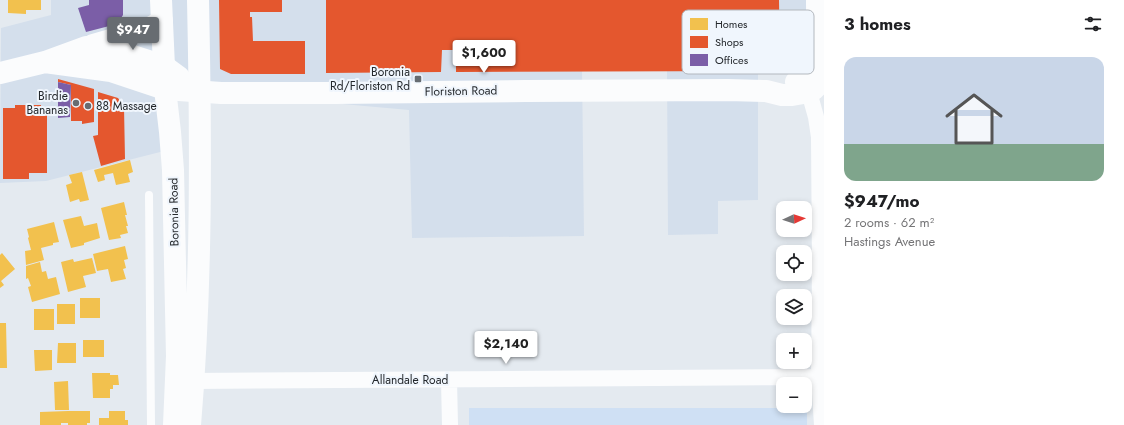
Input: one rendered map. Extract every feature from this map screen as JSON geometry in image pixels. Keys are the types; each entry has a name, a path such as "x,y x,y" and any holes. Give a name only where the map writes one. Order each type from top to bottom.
{"main road":[{"name":"Boronia Road","path":"190,425 199,265 200,91 198,0"},
{"path":"814,55 818,33 817,0"},
{"name":"Boronia Road","path":"161,10 165,89 172,149 177,356 174,425"},
{"path":"0,73 45,62 86,47 148,29 161,10"},
{"path":"818,33 824,54"},
{"name":"Floriston Road","path":"86,47 114,50 164,66 200,91 221,93 532,90 766,91 782,84 801,80 817,83"},
{"path":"45,62 111,71 165,89 200,91"}],"street":[{"path":"817,83 814,108 822,131 822,264 818,377 822,425"},
{"name":"Allandale Road","path":"193,381 818,377"},
{"path":"449,380 450,425"}],"lane":[{"name":"Boronia Road","path":"149,195 151,425"}],"shaded area":[{"path":"51,0 824,0 814,28 814,10 682,10 682,74 758,74 758,200 718,201 718,234 668,235 667,70 582,69 584,236 412,238 409,110 165,89 172,149 46,181 0,183 1,28 51,15"},
{"path":"469,408 776,408 776,413 807,413 807,425 469,425"}],"building: Homes":[{"path":"8,0 41,0 41,10 26,10 26,14 8,13"},
{"path":"130,160 133,172 128,174 130,182 116,185 113,173 104,175 105,180 98,182 94,170"},
{"path":"82,172 89,200 80,202 79,199 70,202 66,185 72,183 69,175"},
{"path":"124,202 127,215 125,215 128,233 120,235 121,238 109,240 101,208"},
{"path":"81,216 84,226 97,223 100,238 84,243 84,245 71,248 63,220"},
{"path":"54,222 59,242 41,248 44,260 26,265 25,251 31,250 27,229"},
{"path":"125,246 128,259 124,260 126,268 123,269 126,279 111,282 108,269 97,271 93,254"},
{"path":"2,253 15,269 1,281 4,285 0,288 0,255"},
{"path":"92,258 96,273 83,276 86,287 68,292 61,262 73,259 74,262"},
{"path":"40,262 42,272 46,271 48,279 56,277 60,294 32,302 28,287 31,286 28,278 26,279 26,266"},
{"path":"80,298 100,298 100,318 80,318"},
{"path":"57,304 75,304 75,324 57,324"},
{"path":"34,309 54,309 54,330 34,330"},
{"path":"0,323 6,323 7,368 0,368"},
{"path":"83,340 104,340 104,357 83,357"},
{"path":"58,343 76,343 76,363 57,363"},
{"path":"34,350 52,350 52,370 35,371"},
{"path":"92,373 110,373 110,375 118,375 119,385 113,385 113,389 110,389 110,398 93,398"},
{"path":"68,381 69,410 55,410 54,382"},
{"path":"90,411 90,423 87,423 87,425 68,425 68,423 61,423 61,425 40,425 40,412"},
{"path":"109,411 125,411 125,420 128,420 128,425 99,425 99,418 109,418"}],"building: Shops":[{"path":"219,0 282,0 282,12 250,12 250,17 252,17 253,41 305,41 305,74 231,74 220,69"},
{"path":"326,0 779,0 779,10 682,10 682,71 456,72 456,50 442,50 441,72 326,73"},
{"path":"58,79 94,89 94,122 82,124 82,121 71,121 71,85 58,82"},
{"path":"98,92 118,98 124,107 125,159 101,166 93,136 98,135"},
{"path":"15,105 41,105 41,108 47,108 47,173 29,173 29,179 3,179 3,108 15,108"}],"building: Offices":[{"path":"89,0 123,0 123,15 117,24 86,32 78,8 89,5"},
{"path":"58,82 71,85 70,117 58,118"}],"place":[{"name":"Boronia Rd/Floriston Rd","path":"418,79"},
{"name":"Birdie Bananas","path":"76,103"},
{"name":"88 Massage","path":"88,106"}]}
